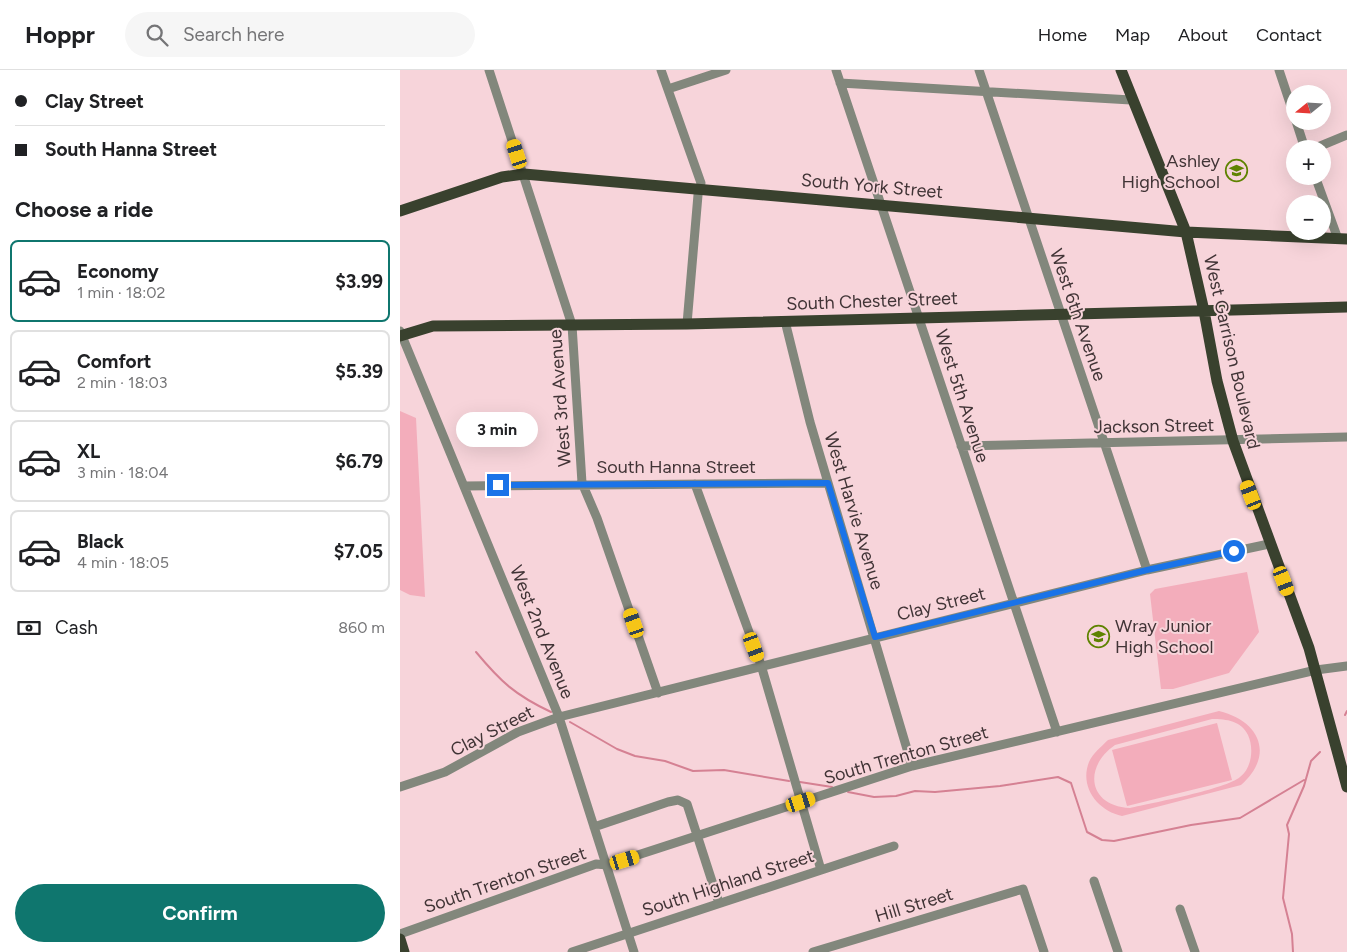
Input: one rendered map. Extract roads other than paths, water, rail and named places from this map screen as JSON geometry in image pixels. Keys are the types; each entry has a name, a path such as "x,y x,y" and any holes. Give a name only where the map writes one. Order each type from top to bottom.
{"main road":[{"name":"West Garrison Boulevard","path":"1121,70 1131,100 1186,232 1204,311 1217,381 1233,441 1316,670 1347,787"},
{"name":"South York Street","path":"400,210 502,176 524,174 1186,232 1342,239"},
{"name":"South Chester Street","path":"400,334 433,326 784,322 1347,307"},
{"path":"400,939 404,952"}],"street":[{"name":"West 3rd Avenue","path":"489,70 572,325 582,483 597,518 658,693"},
{"path":"662,70 701,183 701,190 698,195 687,324"},
{"path":"668,89 726,70"},
{"name":"West 5th Avenue","path":"836,70 1057,732"},
{"name":"West 6th Avenue","path":"979,70 1147,570"},
{"path":"1279,70 1286,91"},
{"path":"840,83 1131,100"},
{"path":"1331,142 1347,135"},
{"path":"1319,185 1342,239"},
{"name":"West Harvie Avenue","path":"784,322 828,483 912,766"},
{"name":"West 2nd Avenue","path":"400,334 559,717 634,952"},
{"name":"Jackson Street","path":"962,446 1347,437"},
{"name":"South Hanna Street","path":"464,486 582,483 828,483"},
{"path":"696,484 761,665 820,870"},
{"name":"Clay Street","path":"400,787 445,772 518,732 559,717 1014,602 1147,570 1269,544"},
{"name":"South Trenton Street","path":"400,934 577,870 596,864 607,865 699,837 912,766 1316,670 1347,666"},
{"path":"594,827 678,800 687,804 719,903"},
{"name":"South Highland Street","path":"572,952 894,846"},
{"path":"1094,881 1118,952"},
{"name":"Hill Street","path":"813,952 1023,889 1044,952"},
{"path":"1180,909 1195,952"}],"waterway":[{"path":"476,652 509,687 551,712"},
{"path":"1345,715 1347,711"},
{"path":"570,722 617,749 635,756 665,761 693,771 724,770 789,781"},
{"path":"1293,952 1292,934 1283,898 1289,834 1287,825 1304,786 1311,761 1320,752"},
{"path":"848,792 874,797 896,796 915,791 935,792 1000,786 1058,777 1071,783 1087,832 1102,840 1114,841 1191,825 1240,818 1304,780"},
{"path":"800,782 832,787"}],"place":[{"name":"Ashley High School","path":"1236,171"},
{"name":"Wray Junior High School","path":"1099,636"}]}
